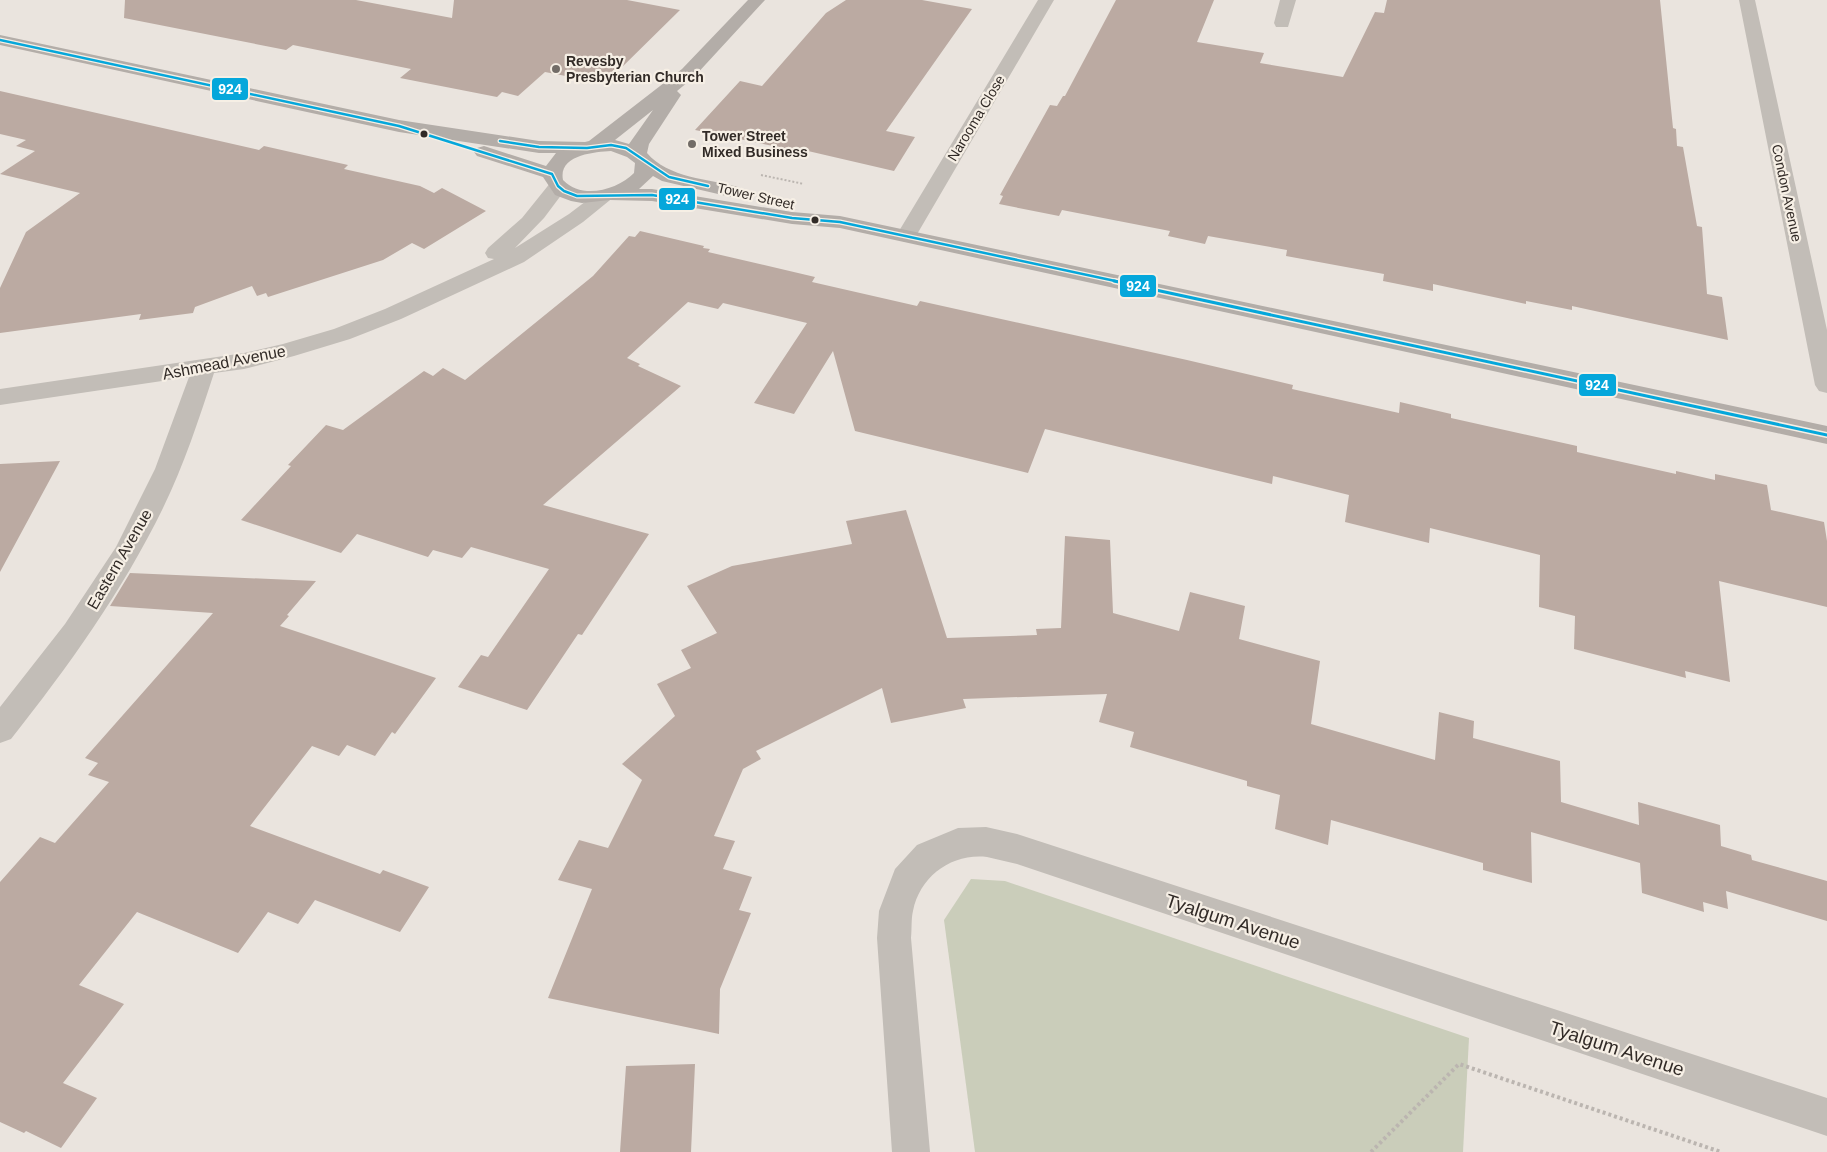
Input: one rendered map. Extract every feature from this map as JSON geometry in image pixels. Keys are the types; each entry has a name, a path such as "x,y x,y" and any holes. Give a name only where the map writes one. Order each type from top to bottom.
{"main road":[{"path":"399,126 555,180 564,191 577,196 608,195 627,188 638,180 644,171 639,144 688,73 757,0"},
{"path":"0,40 399,126 539,147 611,145 626,148 641,158"},
{"path":"555,180 556,165 565,156 591,147 688,73"},
{"name":"Tower Street","path":"641,158 669,177 801,206 840,222"},
{"name":"Tower Street","path":"608,195 652,195 792,218 840,222 1827,435"}],"street":[{"name":"Narooma Close","path":"906,236 1046,0"},
{"path":"1282,23 1288,0"},
{"name":"Condon Avenue","path":"1747,0 1827,386"},
{"name":"Ashmead Avenue","path":"440,292 518,236 541,210 555,180"},
{"name":"Ashmead Avenue","path":"0,397 204,368 286,351 342,334 393,314 516,257 608,195"},
{"name":"Eastern Avenue","path":"0,730 78,628 113,575 164,478 184,430 204,368"},
{"name":"Tyalgum Avenue","path":"912,1152 894,938 896,911 907,880 929,856 958,843 986,842 1017,849 1827,1118"}],"path":[{"path":"1371,1152 1458,1064 1721,1152"}],"green space":[{"path":"971,879 1005,881 1469,1038 1463,1152 975,1152 944,920"}],"building":[{"path":"125,0 356,0 452,18 454,0 627,0 680,10 615,74 612,73 602,83 545,72 518,96 502,92 497,97 400,78 411,69 293,45 286,50 124,18"},
{"path":"846,0 922,0 972,9 886,131 915,137 894,171 795,148 793,150 695,130 740,81 762,86 826,13"},
{"path":"1116,0 1214,0 1197,42 1264,53 1260,63 1343,77 1375,12 1384,13 1387,0 1660,0 1673,128 1676,129 1677,146 1683,147 1697,226 1702,227 1707,294 1722,297 1728,340 1572,306 1572,310 1526,301 1526,304 1433,284 1433,291 1383,281 1384,274 1286,256 1287,250 1208,236 1205,244 1168,236 1170,231 1062,210 1059,216 999,204 1003,196 1000,195 1050,105 1057,106 1063,96 1065,96"},
{"path":"0,91 259,150 264,146 348,165 344,169 420,186 434,193 442,188 486,211 424,249 412,243 383,260 268,297 266,293 257,296 252,286 195,307 193,313 139,320 141,314 0,333 0,288 26,232 80,193 0,174 35,151 16,146 26,140 0,134"},
{"path":"640,231 704,246 703,248 710,249 708,252 815,277 812,282 917,306 920,301 1187,360 1293,385 1292,389 1399,413 1400,402 1451,414 1451,418 1577,446 1577,452 1676,474 1676,471 1715,480 1715,474 1767,485 1771,510 1824,522 1827,541 1827,607 1719,581 1730,682 1685,671 1686,678 1574,649 1575,616 1539,607 1540,555 1430,528 1429,543 1345,522 1349,495 1273,476 1272,484 1045,429 1028,473 855,431 833,351 794,414 754,403 807,323 723,303 718,309 688,302 627,358 640,364 638,366 681,386 543,505 649,534 582,635 578,634 527,710 458,687 481,655 488,657 549,569 471,547 462,558 433,550 428,557 357,534 341,553 241,520 291,466 288,465 326,425 343,430 424,371 433,376 443,368 465,380 593,276 629,236 635,237"},
{"path":"60,461 0,572 0,464"},
{"path":"906,510 947,638 1037,635 1036,629 1061,628 1065,536 1110,540 1113,613 1179,631 1190,592 1245,606 1239,639 1320,661 1311,724 1435,760 1439,712 1474,721 1473,738 1560,761 1561,802 1639,825 1638,802 1720,825 1721,846 1751,855 1752,860 1827,881 1827,921 1726,891 1728,909 1703,902 1704,912 1642,893 1640,863 1531,832 1532,883 1483,870 1483,863 1331,820 1328,845 1275,829 1280,795 1247,786 1247,781 1130,747 1134,732 1099,722 1107,694 963,699 966,708 891,723 882,688 756,751 761,759 743,769 714,836 735,841 723,869 752,877 739,910 751,913 720,989 719,1034 548,998 592,889 558,880 579,840 608,848 642,780 622,764 675,716 657,684 691,668 681,650 717,633 687,586 732,566 852,544 846,521"},
{"path":"130,573 316,581 280,626 436,678 395,734 392,732 375,756 347,745 339,756 312,746 250,826 380,874 383,870 429,887 400,932 315,900 298,924 268,912 238,953 137,912 79,985 124,1004 63,1083 97,1098 61,1148 26,1131 24,1133 0,1122 0,882 40,837 55,843 109,782 88,775 98,763 85,758 213,613 110,606"},
{"path":"695,1064 691,1152 620,1152 626,1066"}],"transit line":[{"name":"924","path":"0,40 399,126 552,174 558,186 564,191 577,196 652,195 792,218 840,222 1827,435"},
{"name":"924","path":"500,141 539,147 587,148 611,145 626,148 669,177 708,186"}],"place":[{"name":"Revesby Presbyterian Church","path":"556,69"},
{"name":"Tower Street Mixed Business","path":"692,144"}]}
